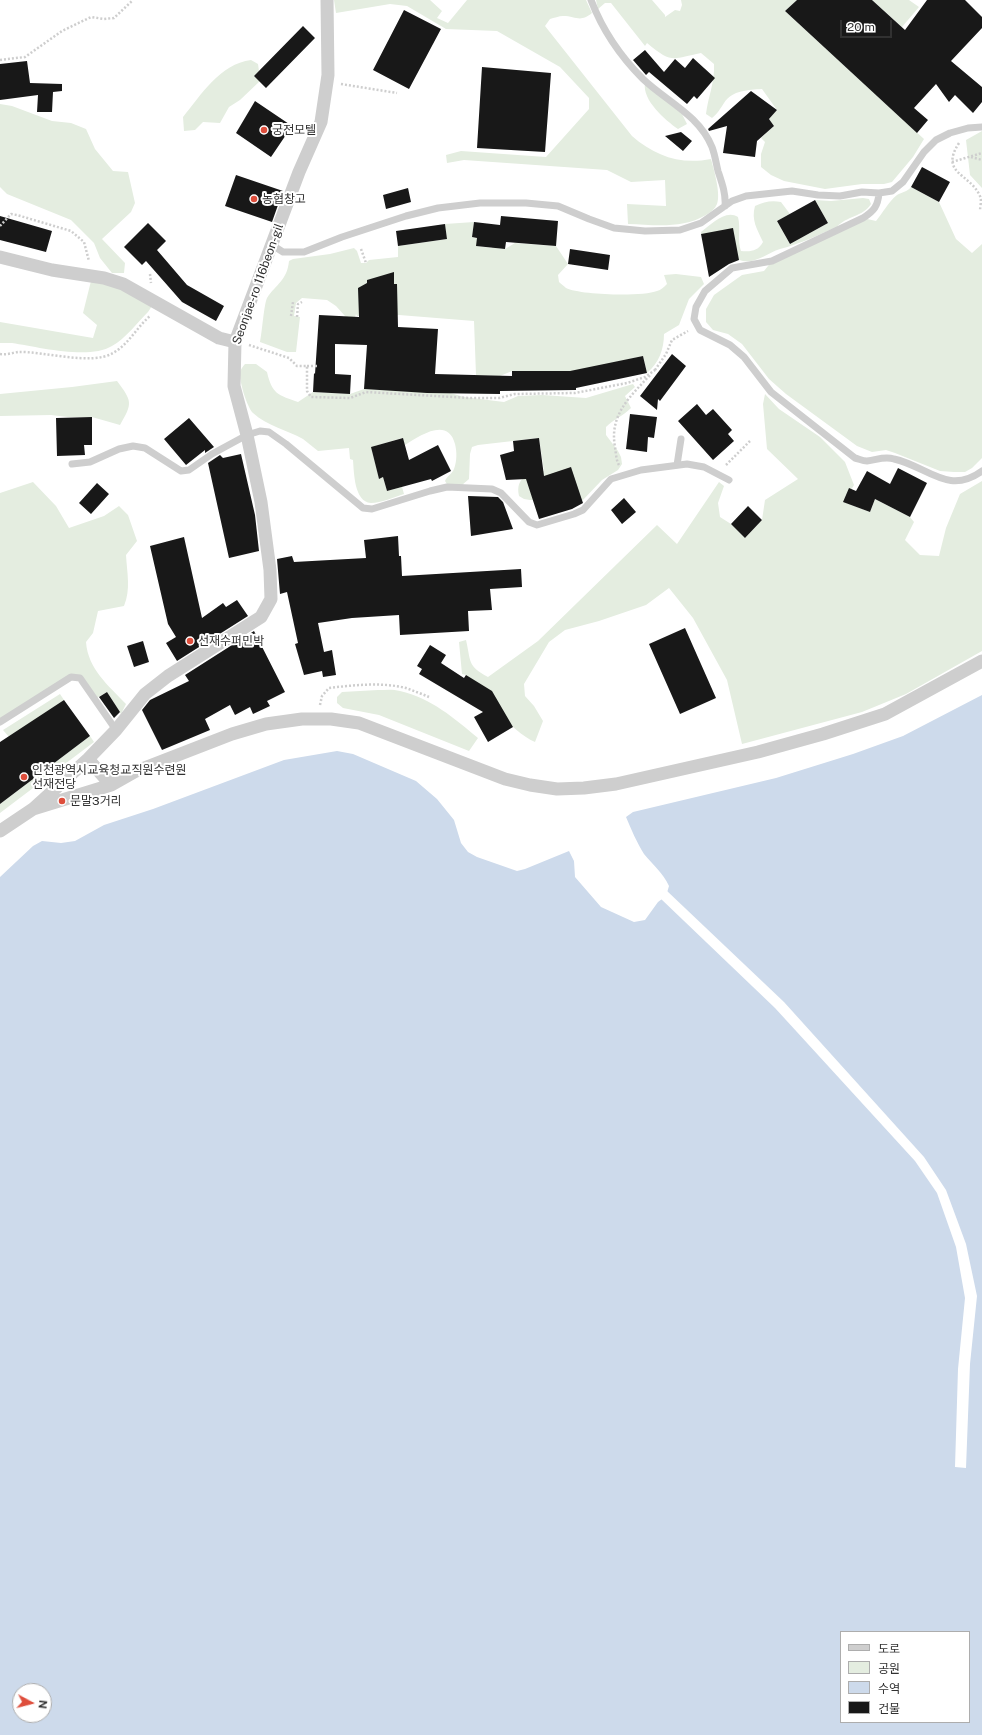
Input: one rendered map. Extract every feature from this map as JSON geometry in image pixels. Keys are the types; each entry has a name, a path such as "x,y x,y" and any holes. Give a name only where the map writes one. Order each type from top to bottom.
{"street":[{"name":"Seonjae-ro 116beon-gil","path":"116,730 145,694 168,676 261,617 271,599 270,570 260,502 247,435 234,386 235,342 299,172 321,122 327,82 327,0"},
{"path":"0,257 52,270 104,278 123,284 219,338 235,342"},
{"path":"33,809 111,785 134,772 232,734 266,724 302,719 359,723 505,779 558,789 584,788 631,780 758,752 823,734 885,714 982,661"},
{"path":"0,831 33,809 88,759 116,730"},
{"path":"88,759 111,785"}],"lane":[{"path":"591,0 605,29 624,58 643,79 683,110 698,125 711,146 726,197 725,206"},
{"path":"272,245 283,252 304,252 342,237 406,216 438,208 480,203 526,203 558,206 589,220 614,228 645,231 680,230 701,223 732,201 746,196 774,192 840,196 862,192 879,193 892,191 903,182 924,152 936,140 950,133 973,127 982,127"},
{"path":"879,193 878,202 873,211 864,218 772,261 732,268 705,291 696,307 694,320 700,330 730,345 744,357 771,392 855,458 866,461 884,457 895,459 942,479 961,482 971,479 982,471"},
{"path":"72,464 90,462 133,446 151,450 181,471 189,470 212,454 247,435 260,431 269,432 286,444 364,508 372,509 447,487 492,489 501,493 529,522 537,525 583,510 611,479 623,474 687,464 704,467 729,480"},
{"path":"678,465 681,439"},
{"path":"0,722 71,677 80,678 116,730"}],"path":[{"path":"0,60 25,57 62,31 91,17 104,19 114,18 133,0"},
{"path":"327,82 397,93"},
{"path":"973,127 966,132 956,147 952,155 952,162 958,174 973,186 981,197 980,212"},
{"path":"952,162 982,153"},
{"path":"971,157 982,160"},
{"path":"0,226 11,214 17,214 70,231 84,242 89,260 95,270 104,278"},
{"path":"361,249 366,263"},
{"path":"291,316 293,302"},
{"path":"297,317 298,304 302,302"},
{"path":"0,354 18,352 84,358 105,356 112,354 125,344 137,329 155,312 168,309"},
{"path":"623,474 617,462 614,424 621,410 655,370 666,354 672,340 685,332 700,330"},
{"path":"235,342 289,358 297,366 318,366"},
{"path":"306,366 307,391 311,397 350,398 366,392 470,398 499,398 515,394 575,393 627,383 645,377 655,370"},
{"path":"717,474 750,441"},
{"path":"318,719 322,696 329,688 388,685 406,688 429,697"}],"green space":[{"path":"334,0 430,0 442,11 437,18 448,23 467,0 586,0 592,13 588,16 584,18 567,16 558,17 550,19 545,26 632,136 659,154 678,160 700,161 711,159 718,188 718,200 716,206 706,215 678,224 628,224 627,204 666,206 665,180 631,182 607,170 464,160 447,163 446,155 461,151 546,157 589,109 589,98 560,67 497,31 446,29 407,6 390,4 336,13"},
{"path":"596,0 652,0 665,15 665,17 675,10 680,11 682,5 681,0 797,0 785,11 924,139 913,157 892,182 825,189 784,181 771,175 761,167 761,154 765,142 761,138 774,126 769,119 777,110 762,89 731,95 712,118 706,114 714,64 701,53 672,58 667,57 655,50 647,43 645,46 611,3 605,3 598,9"},
{"path":"872,0 909,0 919,7 902,27"},
{"path":"251,60 258,64 259,71 254,76 260,81 240,100 229,107 220,123 203,122 195,130 184,131 183,117 204,90 221,74 230,68"},
{"path":"645,83 682,114 687,124 678,129 661,115 647,96"},
{"path":"0,104 12,106 52,121 71,123 86,129 95,149 113,171 128,172 135,203 131,212 102,239 125,263 124,273 112,273 100,258 94,243 71,220 7,194 0,187"},
{"path":"982,131 982,188 970,175 966,140"},
{"path":"911,187 939,202 956,239 972,253 982,244 982,458 972,468 965,472 940,471 886,450 872,452 857,446 786,394 769,379 742,344 728,334 713,330 706,322 706,309 714,295 742,275 764,271 772,261 863,218 876,221 888,204 897,195"},
{"path":"863,198 869,199 871,204 864,212 841,223 837,227 753,261 739,260 728,254 701,234 701,232 723,216 733,215 738,217 739,243 741,251 754,250 763,242 754,220 755,206 761,203 777,201 781,202 790,214 777,221 790,244 828,223 815,200 831,201"},
{"path":"474,222 472,237 477,238 477,246 492,248 493,239 495,248 505,249 515,243 556,246 568,264 558,275 559,282 566,288 573,290 597,294 625,295 649,293 660,290 667,284 664,275 676,274 701,277 704,284 689,299 679,325 664,334 663,345 658,360 647,373 643,356 576,371 512,371 500,376 476,375 474,321 399,315 357,316 356,314 353,325 336,306 327,300 302,298 296,303 294,316 300,317 296,352 287,352 260,342 267,298 284,278 289,261 354,248 357,251 361,263 366,263 369,260 398,257 398,246 447,239 445,224"},
{"path":"91,281 118,287 152,306 122,339 112,346 102,350 77,352 12,343 0,343 0,322 93,338 97,325 83,313"},
{"path":"245,364 256,364 267,372 271,385 277,393 298,402 313,392 350,394 364,389 447,392 464,397 504,402 518,396 542,395 586,398 633,384 635,387 625,396 631,408 606,427 606,435 618,451 622,464 618,470 602,480 582,501 530,500 519,496 519,484 524,477 533,473 544,471 539,438 472,447 470,454 469,479 462,485 447,484 445,481 455,466 456,450 451,436 446,431 440,430 425,433 405,445 402,438 375,446 376,450 372,451 379,478 383,477 387,491 402,487 404,494 383,501 371,503 361,498 358,492 353,460 350,459 349,448 318,451 303,439 271,425 253,413 246,400 240,376 240,372"},
{"path":"117,381 126,393 129,402 129,407 120,425 92,417 51,415 0,416 0,394"},
{"path":"765,394 779,409 820,437 845,462 854,485 844,502 870,512 875,499 910,517 914,522 905,540 920,555 939,556 946,528 960,494 982,481 982,651 906,694 862,712 742,744 727,680 693,618 669,588 646,605 599,621 565,630 549,642 524,684 525,696 534,706 543,721 535,742 516,730 507,722 466,675 462,674 459,642 466,640 473,666 476,670 488,677 538,641 657,525 677,544 719,482 724,486 718,503 720,517 731,524 745,538 762,520 765,500 798,479 767,449 763,404"},
{"path":"33,482 56,506 69,528 104,516 119,506 128,515 137,541 126,555 128,581 126,600 124,606 98,611 93,633 86,642 91,660 100,676 126,704 121,714 107,692 95,699 80,678 71,677 0,722 0,493"},
{"path":"397,690 422,698 451,716 478,738 469,751 379,715 343,708 337,703 337,697 342,692"},
{"path":"60,694 64,700 9,737 3,730"},
{"path":"90,736 94,742 0,813 0,804"}],"water":[{"path":"982,695 982,1735 0,1735 0,877 33,846 42,841 61,843 75,841 104,825 153,809 284,760 337,751 353,754 416,781 437,799 454,820 461,843 468,852 477,857 517,871 569,851 574,861 575,877 601,907 634,922 645,920 658,902 666,896 669,886 661,873 644,854 626,817 633,812 776,778 853,754 903,736"}],"pier":[{"path":"666,890 784,1002 924,1157 946,1190 966,1244 977,1296 970,1364 966,1468 955,1467 958,1369 965,1298 956,1247 937,1193 915,1161 775,1008 660,898 664,895"}],"building":[{"path":"797,0 872,0 905,30 927,0 965,0 982,17 982,28 951,61 982,87 982,102 973,113 955,95 949,102 936,84 914,108 928,120 917,133 785,11"},
{"path":"404,10 441,29 409,89 373,70"},
{"path":"303,26 315,38 266,88 254,76"},
{"path":"645,50 664,72 675,59 685,68 693,58 715,78 697,99 694,96 687,104 649,72 646,75 633,60"},
{"path":"27,61 30,83 62,84 62,91 53,92 52,112 37,112 38,95 0,100 0,64"},
{"path":"482,67 551,73 545,152 477,148"},
{"path":"751,91 777,110 769,119 774,126 757,141 755,157 723,153 727,126 709,131 708,129"},
{"name":"궁전모텔","path":"255,101 292,126 271,157 236,133"},
{"path":"681,132 692,141 683,151 665,136"},
{"path":"922,167 950,182 939,202 911,187"},
{"name":"농협창고","path":"236,175 283,191 272,222 225,206"},
{"path":"408,188 411,202 386,209 383,195"},
{"path":"815,200 828,223 790,244 777,221"},
{"path":"0,216 52,231 46,252 0,240"},
{"path":"501,216 558,221 556,246 506,242 505,249 476,246 477,238 472,237 474,222 500,225"},
{"path":"148,223 166,241 157,250 187,285 224,306 216,321 182,302 146,261 142,265 124,247"},
{"path":"445,224 447,239 398,246 396,231"},
{"path":"733,228 739,260 729,264 709,277 701,234"},
{"path":"570,249 610,255 608,270 568,264"},
{"path":"394,272 394,284 397,284 398,327 438,329 435,374 512,376 512,371 570,371 643,356 647,373 576,388 576,390 500,391 500,394 427,393 364,389 367,345 335,344 335,374 351,375 350,394 313,392 319,315 359,317 358,288 367,283 367,280"},
{"path":"672,354 686,366 660,401 658,399 657,410 640,396"},
{"path":"697,404 706,415 713,409 732,430 728,434 734,441 713,460 678,421"},
{"path":"630,414 657,417 654,438 648,437 647,452 626,449"},
{"path":"92,417 92,445 84,445 85,455 57,456 56,418"},
{"path":"189,418 214,447 205,453 205,450 186,465 164,439"},
{"path":"403,438 409,460 438,445 451,471 432,481 431,479 387,491 383,477 379,479 371,447"},
{"path":"539,438 544,476 571,467 583,503 572,509 539,519 526,479 506,480 500,455 514,451 513,441"},
{"path":"241,454 255,515 259,551 229,558 208,463 220,455 223,458"},
{"path":"898,468 927,483 910,517 875,499 870,512 843,502 849,488 856,491 867,471 890,484"},
{"path":"97,483 109,494 91,514 79,503"},
{"path":"468,496 498,497 503,502 513,529 471,536"},
{"path":"624,498 636,512 622,524 611,510"},
{"path":"748,506 762,520 745,538 731,524"},
{"path":"398,536 402,576 521,569 522,587 490,589 492,610 468,611 469,631 400,635 399,615 352,618 318,623 324,652 332,650 336,675 323,677 322,671 304,675 295,644 298,643 287,592 280,594 277,559 292,556 294,562 366,558 364,540"},
{"path":"184,537 202,618 223,603 226,607 237,600 248,616 177,661 166,643 176,637 168,624 150,546"},
{"path":"685,628 716,698 680,714 649,644"},
{"path":"254,631 285,692 267,701 270,706 253,714 250,707 235,715 230,705 205,719 210,730 162,750 142,710 150,700 189,681 185,675"},
{"path":"143,641 149,662 134,667 127,646"},
{"path":"430,645 446,655 441,663 464,678 466,675 492,691 513,727 488,742 474,717 483,712 419,674 422,669 417,666"},
{"path":"107,692 120,712 114,718 99,697"},
{"name":"인천광역시교육청교직원수련원 선재전당","path":"64,700 90,736 0,804 0,742"}],"place":[{"name":"궁전모텔","path":"264,130"},
{"name":"농협창고","path":"254,199"},
{"name":"선재수퍼민박","path":"190,641"},
{"name":"인천광역시교육청교직원수련원 선재전당","path":"24,777"},
{"name":"문말3거리","path":"62,801"}]}
